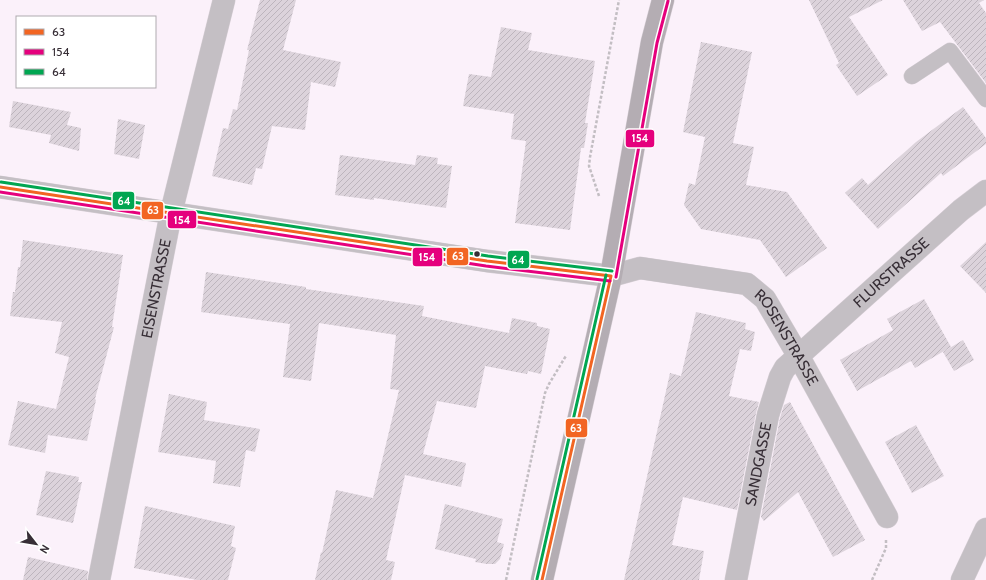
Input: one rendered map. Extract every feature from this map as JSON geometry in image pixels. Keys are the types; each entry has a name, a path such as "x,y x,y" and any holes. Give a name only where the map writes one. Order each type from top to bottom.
{"main road":[{"path":"542,580 611,276 652,42 663,0"}],"street":[{"name":"EISENSTRASSE","path":"99,580 171,213 224,0"},
{"path":"0,187 487,260 611,276"},
{"name":"FLURSTRASSE","path":"799,357 961,210 986,191"},
{"name":"ROSENSTRASSE","path":"611,276 640,268 747,284 765,299 799,357 887,517"},
{"name":"SANDGASSE","path":"736,580 768,415 780,377 785,368 799,357"},
{"path":"962,580 986,529"}],"lane":[{"path":"912,76 950,51 986,99"}],"path":[{"path":"601,203 589,166 619,0"},
{"path":"506,580 546,394 549,384 566,354"},
{"path":"872,580 886,548 887,517"}],"building":[{"path":"260,0 296,0 283,50 341,62 335,87 311,82 305,130 272,126 262,169 256,168 252,185 212,176 223,128 228,129 233,109 237,110 249,50 247,50"},
{"path":"809,0 883,0 849,17 888,75 857,96 836,65 839,63"},
{"path":"903,0 984,0 979,3 986,13 986,83 940,22 922,31"},
{"path":"501,27 532,33 528,50 595,61 585,123 588,123 584,148 581,148 570,230 515,223 526,141 511,139 514,114 463,106 469,74 491,77"},
{"path":"701,42 752,52 733,143 754,147 746,185 787,192 827,248 786,277 760,240 701,229 684,205 689,183 695,185 705,137 683,132"},
{"path":"13,101 71,112 67,125 81,128 79,151 49,143 51,135 9,127"},
{"path":"963,107 986,138 986,144 943,176 941,173 878,229 845,193 862,178 868,185 916,142"},
{"path":"118,119 145,125 139,159 114,154"},
{"path":"340,155 415,165 417,155 438,158 437,164 452,166 446,208 374,198 374,200 335,195"},
{"path":"23,240 123,255 112,327 114,327 95,399 87,441 48,435 45,453 8,445 18,401 56,409 69,357 55,353 62,322 10,316 18,267 20,267"},
{"path":"986,242 986,293 960,266"},
{"path":"206,272 306,287 306,289 424,306 422,316 509,333 512,318 537,323 537,326 550,329 541,374 528,371 527,374 485,366 476,408 437,401 423,454 466,463 461,487 405,475 386,560 395,562 391,580 315,580 336,490 373,498 399,390 390,389 396,335 319,323 311,381 283,377 290,324 201,312"},
{"path":"924,299 951,347 915,368 911,361 857,391 840,360 893,330 887,319"},
{"path":"696,312 746,323 745,329 755,332 751,351 740,349 729,396 759,402 737,510 683,497 672,545 704,551 699,580 624,580 670,373 681,376"},
{"path":"963,340 974,360 954,371 943,352"},
{"path":"169,394 207,402 204,420 260,429 255,452 246,450 240,487 213,483 216,461 158,452"},
{"path":"790,402 865,540 833,557 798,492 764,521 761,517 780,418 784,405"},
{"path":"916,425 944,476 912,493 885,442"},
{"path":"46,471 79,477 78,482 82,482 73,523 36,515"},
{"path":"445,504 503,519 497,542 504,544 500,559 495,564 475,562 476,559 435,549"},
{"path":"145,506 235,526 231,546 236,548 228,580 197,580 134,568"},
{"path":"28,557 88,571 87,580 23,580"}],"transit line":[{"name":"154","path":"616,277 657,43 668,1"},
{"name":"64","path":"1,182 488,256 612,271"},
{"name":"63","path":"0,187 487,261 611,276"},
{"name":"154","path":"0,192 486,266 610,281"},
{"name":"64","path":"537,579 606,275"},
{"name":"63","path":"542,580 611,276"}]}
